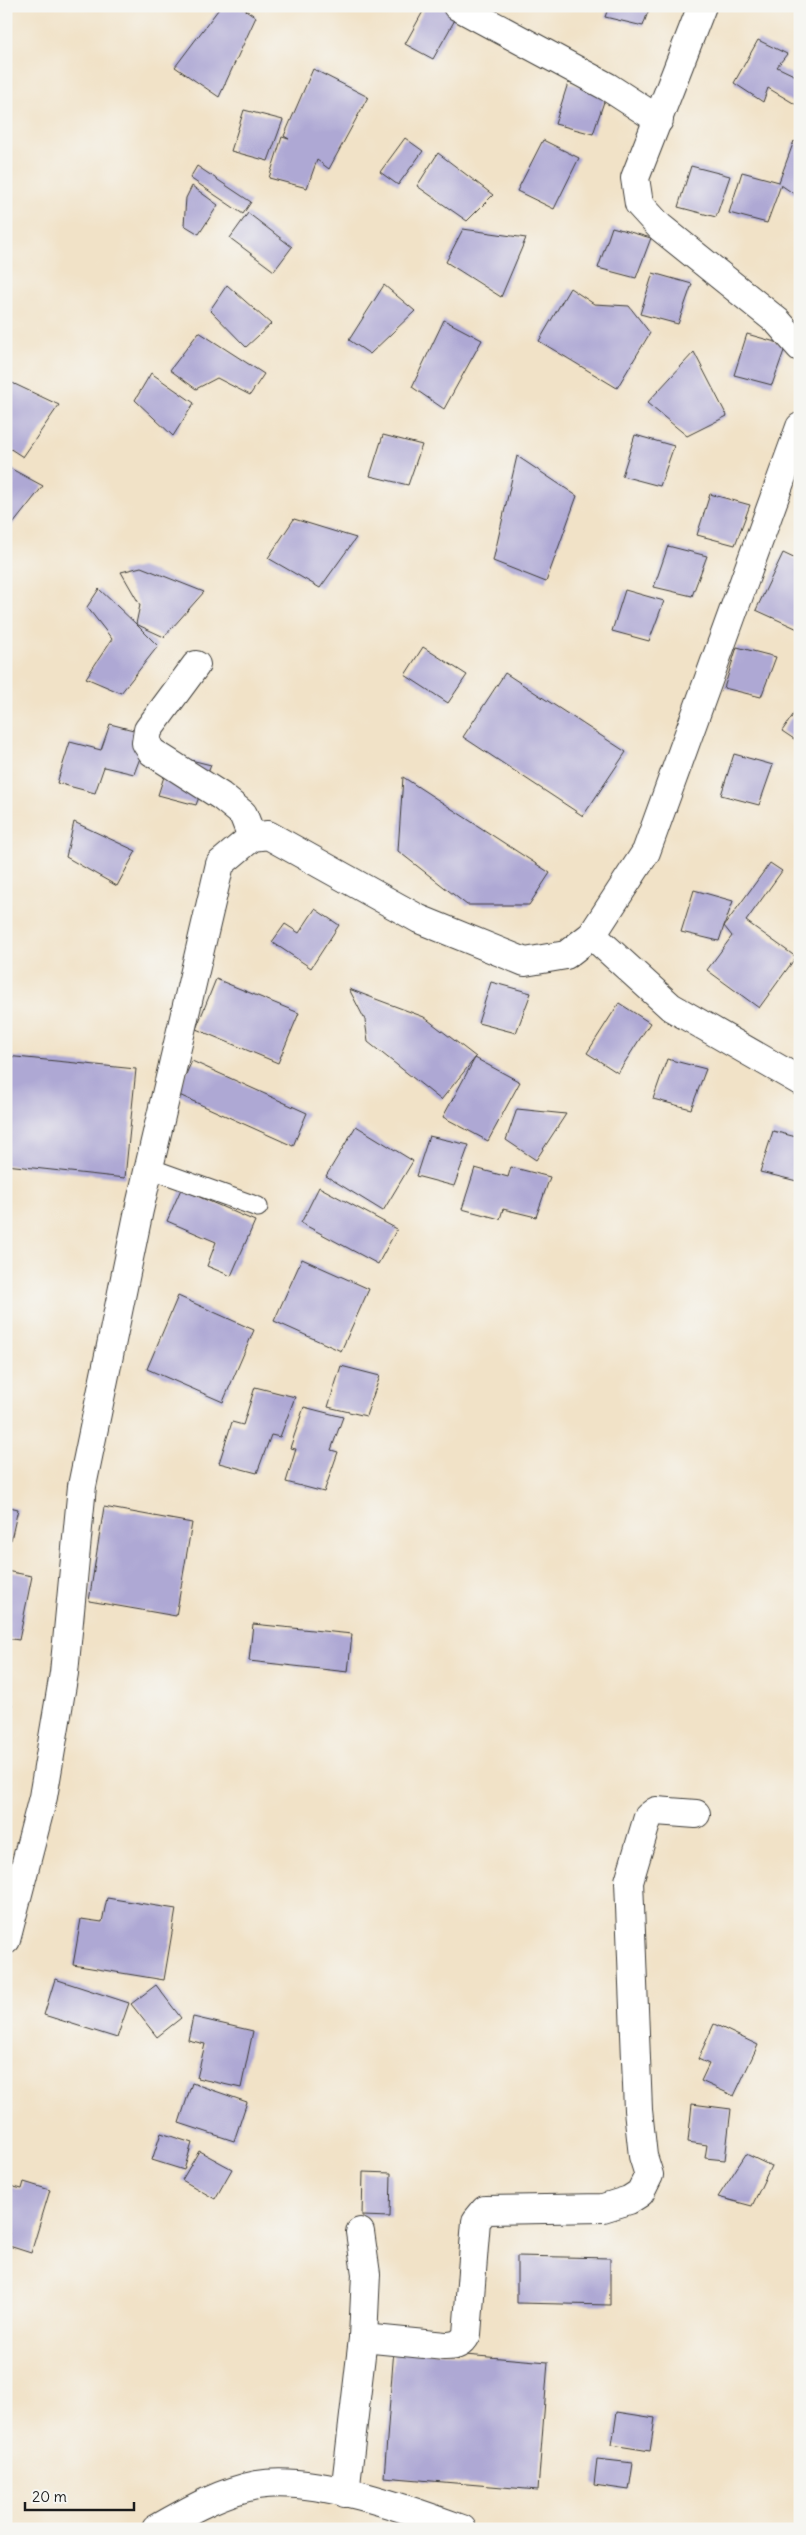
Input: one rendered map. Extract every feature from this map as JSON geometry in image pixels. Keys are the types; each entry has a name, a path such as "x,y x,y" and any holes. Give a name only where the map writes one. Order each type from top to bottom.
{"street":[{"path":"457,6 608,87 660,120"},
{"path":"702,6 660,120 635,178 639,204 660,227 778,322 800,347"},
{"path":"6,1940 43,1797 64,1673 82,1486 149,1168 220,864 252,837 268,835 418,919 525,962 566,956 592,935 646,852 800,427"},
{"path":"196,665 148,730 146,743 152,752 221,796 243,814 252,837"},
{"path":"592,935 671,1007 800,1081"},
{"path":"363,2338 446,2346 456,2346 462,2342 467,2334 476,2220 485,2210 603,2208 629,2200 642,2189 649,2175 643,2156 638,2110 628,1881 648,1816 656,1811 696,1814"},
{"path":"345,2493 363,2338 366,2274 360,2232"},
{"path":"156,2529 221,2495 258,2485 288,2483 328,2488 428,2516 462,2529"}],"lane":[{"path":"149,1168 258,1207"}],"building":[{"path":"221,6 240,6 256,17 219,97 175,67"},
{"path":"426,6 461,9 433,59 405,44"},
{"path":"609,6 650,6 643,26 605,17"},
{"path":"758,40 787,54 777,67 800,78 800,107 768,88 763,102 734,83"},
{"path":"313,69 368,97 329,169 317,160 307,188 269,178 282,137 289,139 284,136"},
{"path":"568,83 607,93 593,134 555,124"},
{"path":"244,110 283,120 268,161 231,151"},
{"path":"405,138 423,151 398,185 380,172"},
{"path":"543,140 579,158 554,209 517,191"},
{"path":"794,141 800,145 800,198 781,185 767,223 729,213 742,172 779,182"},
{"path":"438,153 493,195 467,221 417,186"},
{"path":"197,166 251,202 243,214 190,178"},
{"path":"691,166 730,176 716,217 678,207"},
{"path":"192,186 218,205 199,234 184,225 186,198"},
{"path":"248,213 292,247 274,271 230,238"},
{"path":"612,227 651,238 636,278 598,268"},
{"path":"463,229 526,238 501,297 446,262"},
{"path":"653,273 692,284 678,324 640,314"},
{"path":"227,285 271,324 246,347 210,310"},
{"path":"384,285 415,311 370,354 349,340"},
{"path":"570,288 594,304 629,306 650,333 617,388 539,341"},
{"path":"444,320 482,340 444,409 412,387"},
{"path":"199,332 264,374 250,395 217,378 196,389 170,370"},
{"path":"747,334 786,345 772,385 734,375"},
{"path":"694,352 727,416 687,436 647,403"},
{"path":"151,373 194,403 173,436 135,400"},
{"path":"6,380 59,405 23,457 6,446"},
{"path":"383,435 422,445 408,485 370,476"},
{"path":"635,435 674,446 660,486 622,476"},
{"path":"517,456 577,496 546,582 493,561"},
{"path":"6,466 43,486 6,533"},
{"path":"710,494 750,505 735,545 697,535"},
{"path":"294,519 356,538 320,588 268,558"},
{"path":"668,546 707,556 692,596 654,587"},
{"path":"783,553 800,561 800,630 756,610"},
{"path":"141,567 204,592 164,637 136,624 140,605 121,572"},
{"path":"99,589 158,646 121,693 86,678 112,639 87,607"},
{"path":"625,590 664,601 649,641 612,631"},
{"path":"423,647 467,675 448,703 405,675"},
{"path":"737,647 776,657 761,697 724,688"},
{"path":"505,673 626,752 583,816 463,737"},
{"path":"800,705 800,743 782,731"},
{"path":"110,724 149,734 134,774 104,767 95,793 57,783 70,742 101,750"},
{"path":"734,754 773,765 759,805 721,795"},
{"path":"171,755 211,765 196,805 158,795"},
{"path":"403,777 550,873 529,905 467,905 398,851"},
{"path":"74,822 136,851 117,886 66,857"},
{"path":"770,863 782,871 746,921 796,957 759,1008 707,970 732,936 724,926"},
{"path":"694,890 733,901 719,941 681,932"},
{"path":"315,909 339,925 311,968 272,942 285,924 299,933"},
{"path":"216,979 299,1013 278,1063 196,1029"},
{"path":"491,982 531,993 516,1033 478,1023"},
{"path":"349,989 424,1017 476,1057 441,1100 368,1042 365,1020"},
{"path":"619,1003 650,1023 618,1073 587,1053"},
{"path":"6,1056 136,1069 125,1178 6,1165"},
{"path":"475,1058 520,1082 488,1141 443,1117"},
{"path":"667,1059 706,1069 691,1109 653,1099"},
{"path":"192,1061 307,1113 293,1146 177,1094"},
{"path":"517,1109 566,1114 536,1160 506,1140"},
{"path":"356,1126 413,1161 383,1211 326,1176"},
{"path":"773,1131 800,1138 800,1174 797,1181 760,1172"},
{"path":"429,1136 469,1145 454,1186 416,1176"},
{"path":"511,1167 550,1177 536,1217 503,1209 500,1219 462,1209 475,1168 508,1177"},
{"path":"319,1187 397,1229 378,1264 301,1223"},
{"path":"181,1189 255,1221 231,1276 207,1266 216,1242 167,1221"},
{"path":"302,1259 369,1289 341,1351 274,1321"},
{"path":"178,1296 254,1330 223,1402 147,1369"},
{"path":"341,1366 380,1376 366,1416 328,1407"},
{"path":"255,1387 295,1397 280,1437 271,1435 257,1473 219,1463 232,1422 243,1425"},
{"path":"304,1407 343,1417 331,1450 338,1452 324,1492 286,1482 296,1449 290,1448"},
{"path":"6,1506 18,1509 11,1540 6,1539"},
{"path":"104,1507 192,1523 176,1616 89,1601"},
{"path":"6,1571 32,1576 19,1640 6,1638"},
{"path":"253,1624 352,1634 348,1672 249,1661"},
{"path":"6,1703 12,1704 7,1726 6,1726"},
{"path":"107,1898 176,1909 164,1980 73,1965 81,1919 102,1922"},
{"path":"55,1979 129,2003 117,2038 44,2015"},
{"path":"156,1985 181,2018 157,2037 131,2004"},
{"path":"193,2017 253,2031 241,2088 197,2078 205,2044 188,2040"},
{"path":"714,2024 758,2045 734,2096 701,2081 709,2064 698,2059"},
{"path":"192,2083 247,2102 234,2141 179,2123"},
{"path":"692,2104 731,2109 725,2160 705,2158 707,2145 688,2142"},
{"path":"161,2133 192,2143 184,2170 152,2160"},
{"path":"199,2151 232,2169 215,2199 182,2180"},
{"path":"746,2154 771,2166 752,2206 718,2197"},
{"path":"363,2172 391,2173 390,2217 362,2216"},
{"path":"24,2182 50,2190 31,2253 6,2245 9,2233 6,2232 6,2185 22,2189"},
{"path":"517,2256 610,2258 610,2305 517,2303"},
{"path":"394,2349 548,2362 538,2490 384,2477"},
{"path":"617,2412 655,2418 650,2451 612,2445"},
{"path":"597,2459 633,2463 629,2490 594,2485"}]}
